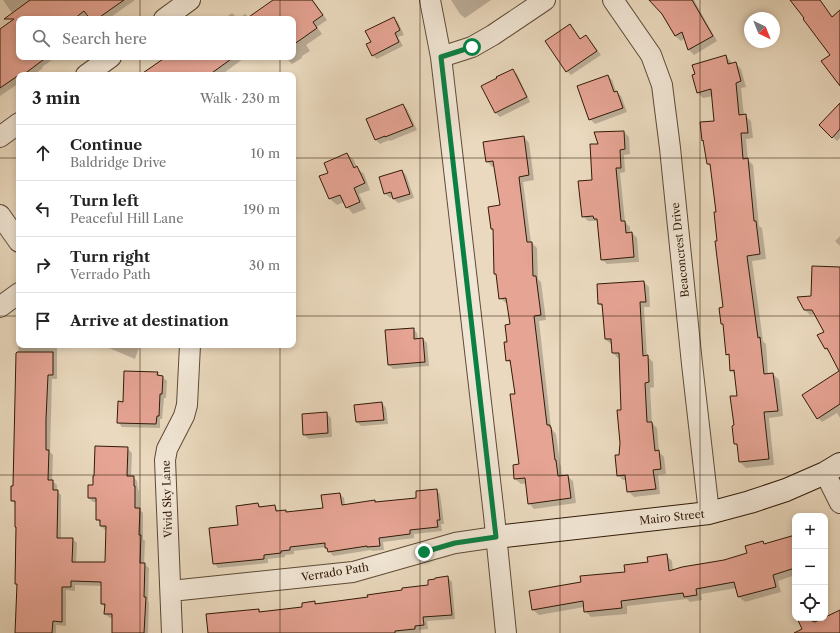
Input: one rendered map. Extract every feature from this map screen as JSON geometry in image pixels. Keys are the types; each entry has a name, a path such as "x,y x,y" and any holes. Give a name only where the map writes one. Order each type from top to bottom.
{"street":[{"path":"168,16 190,0"},
{"path":"430,0 441,57 506,633"},
{"path":"441,57 472,47 493,35 545,0"},
{"name":"Beaconcrest Drive","path":"613,0 651,56 658,71 662,85 709,513"},
{"path":"90,72 107,60"},
{"path":"0,137 16,125"},
{"path":"0,215 16,238"},
{"path":"0,307 16,295"},
{"name":"Vivid Sky Lane","path":"172,633 165,460 167,449 184,416 187,405 190,348"},
{"path":"833,469 840,503"},
{"name":"Mairo Street","path":"496,537 709,513 786,490 833,469"},
{"name":"Verrado Path","path":"171,591 353,572 455,543 496,537"}],"building":[{"path":"30,0 124,0 101,16 88,16 84,11 78,16 16,16 16,60 43,60 27,72 16,72 16,77 0,88 0,29 14,19 4,19"},
{"path":"273,0 312,0 323,15 313,22 317,28 296,43 296,16 250,16"},
{"path":"649,0 692,0 713,36 688,50 682,32 675,36 662,14"},
{"path":"790,0 820,0 832,17 840,10 840,86 821,61 830,55"},
{"path":"394,17 400,30 395,33 399,42 372,56 366,44 371,42 365,31"},
{"path":"570,24 580,39 586,35 597,51 566,72 545,41"},
{"path":"726,55 728,64 736,62 741,81 736,83 739,115 746,114 748,133 741,133 743,159 748,158 754,221 756,221 760,254 747,256 758,338 760,337 764,374 773,373 778,411 764,412 769,459 739,462 737,444 734,444 732,426 734,425 730,396 737,396 734,370 730,371 729,354 726,355 723,324 721,324 719,308 723,307 715,241 717,241 714,212 716,212 710,164 707,164 700,122 714,121 711,89 697,93 692,75 695,74 692,65"},
{"path":"162,60 230,60 213,72 144,72"},
{"path":"513,69 527,97 495,113 481,86"},
{"path":"608,75 614,92 617,91 623,108 589,120 577,86"},
{"path":"840,103 840,129 832,138 819,125"},
{"path":"403,104 413,126 375,140 366,119"},
{"path":"624,131 625,149 620,150 621,168 616,168 621,221 625,221 626,233 632,232 634,257 601,260 597,219 594,219 593,216 582,217 578,181 592,180 590,144 598,144 594,132"},
{"path":"524,136 529,175 519,177 527,242 532,242 533,276 536,276 541,315 534,316 547,425 550,425 551,427 558,476 568,475 571,498 528,504 525,478 514,479 513,465 519,464 510,394 515,394 510,360 506,361 504,342 507,342 505,325 510,324 506,298 499,299 496,274 494,274 493,229 491,229 488,207 500,205 493,161 486,162 483,142"},
{"path":"347,153 354,168 357,166 365,183 354,188 360,202 346,208 340,195 329,199 319,176 328,173 324,163"},
{"path":"402,170 410,194 393,199 391,192 384,194 379,177"},
{"path":"812,266 840,267 840,404 817,419 802,395 839,371 827,348 825,349 817,335 824,332 812,310 804,310 797,297 811,296"},
{"path":"644,281 646,302 640,302 643,356 648,355 649,382 645,383 647,422 652,422 655,451 659,450 661,469 653,470 656,489 627,492 625,475 617,476 615,455 619,455 620,443 617,410 621,410 619,353 612,353 611,339 605,339 602,304 598,304 597,284"},
{"path":"414,328 414,339 423,338 425,362 388,365 385,330"},
{"path":"17,352 53,352 53,375 48,375 46,419 46,450 49,450 48,480 53,480 53,490 58,490 57,538 73,538 72,562 105,562 106,526 100,526 100,520 96,520 96,498 88,498 88,485 93,485 95,446 128,447 127,476 134,476 135,508 140,508 140,563 145,563 144,597 146,597 144,633 112,633 112,614 104,614 105,604 101,604 101,582 71,581 71,587 62,587 62,622 53,621 52,633 15,633 17,584 15,584 16,527 15,501 11,501 11,486 13,486"},
{"path":"124,371 158,372 157,375 163,376 159,416 157,416 156,424 117,423 118,401 123,402"},
{"path":"382,402 384,420 356,422 354,405"},
{"path":"327,412 328,433 303,435 302,414"},
{"path":"437,489 440,520 437,520 438,527 410,530 410,534 379,538 380,546 367,546 328,552 327,548 325,548 325,543 290,547 290,550 281,551 281,553 264,555 264,559 213,564 209,528 238,525 236,506 258,503 259,507 275,505 276,511 286,510 286,512 323,508 321,495 340,493 342,505 375,500 375,502 416,498 416,491"},
{"path":"792,536 792,569 773,575 776,587 738,597 734,582 696,589 697,595 684,597 683,593 621,601 622,608 584,612 583,601 532,610 529,591 581,582 580,576 625,572 624,565 648,562 647,557 667,554 669,571 682,567 724,560 747,553 745,546 763,541 764,544"},
{"path":"448,576 452,615 423,617 424,625 415,626 415,629 395,631 395,633 208,633 206,614 259,609 259,612 302,607 302,603 315,601 315,604 368,597 367,595 402,590 402,588 428,585 428,580"},
{"path":"840,610 840,633 794,633 802,629 798,621 828,621 828,616"}],"route":[{"path":"424,552 455,543 496,537 441,57 472,47"}]}
